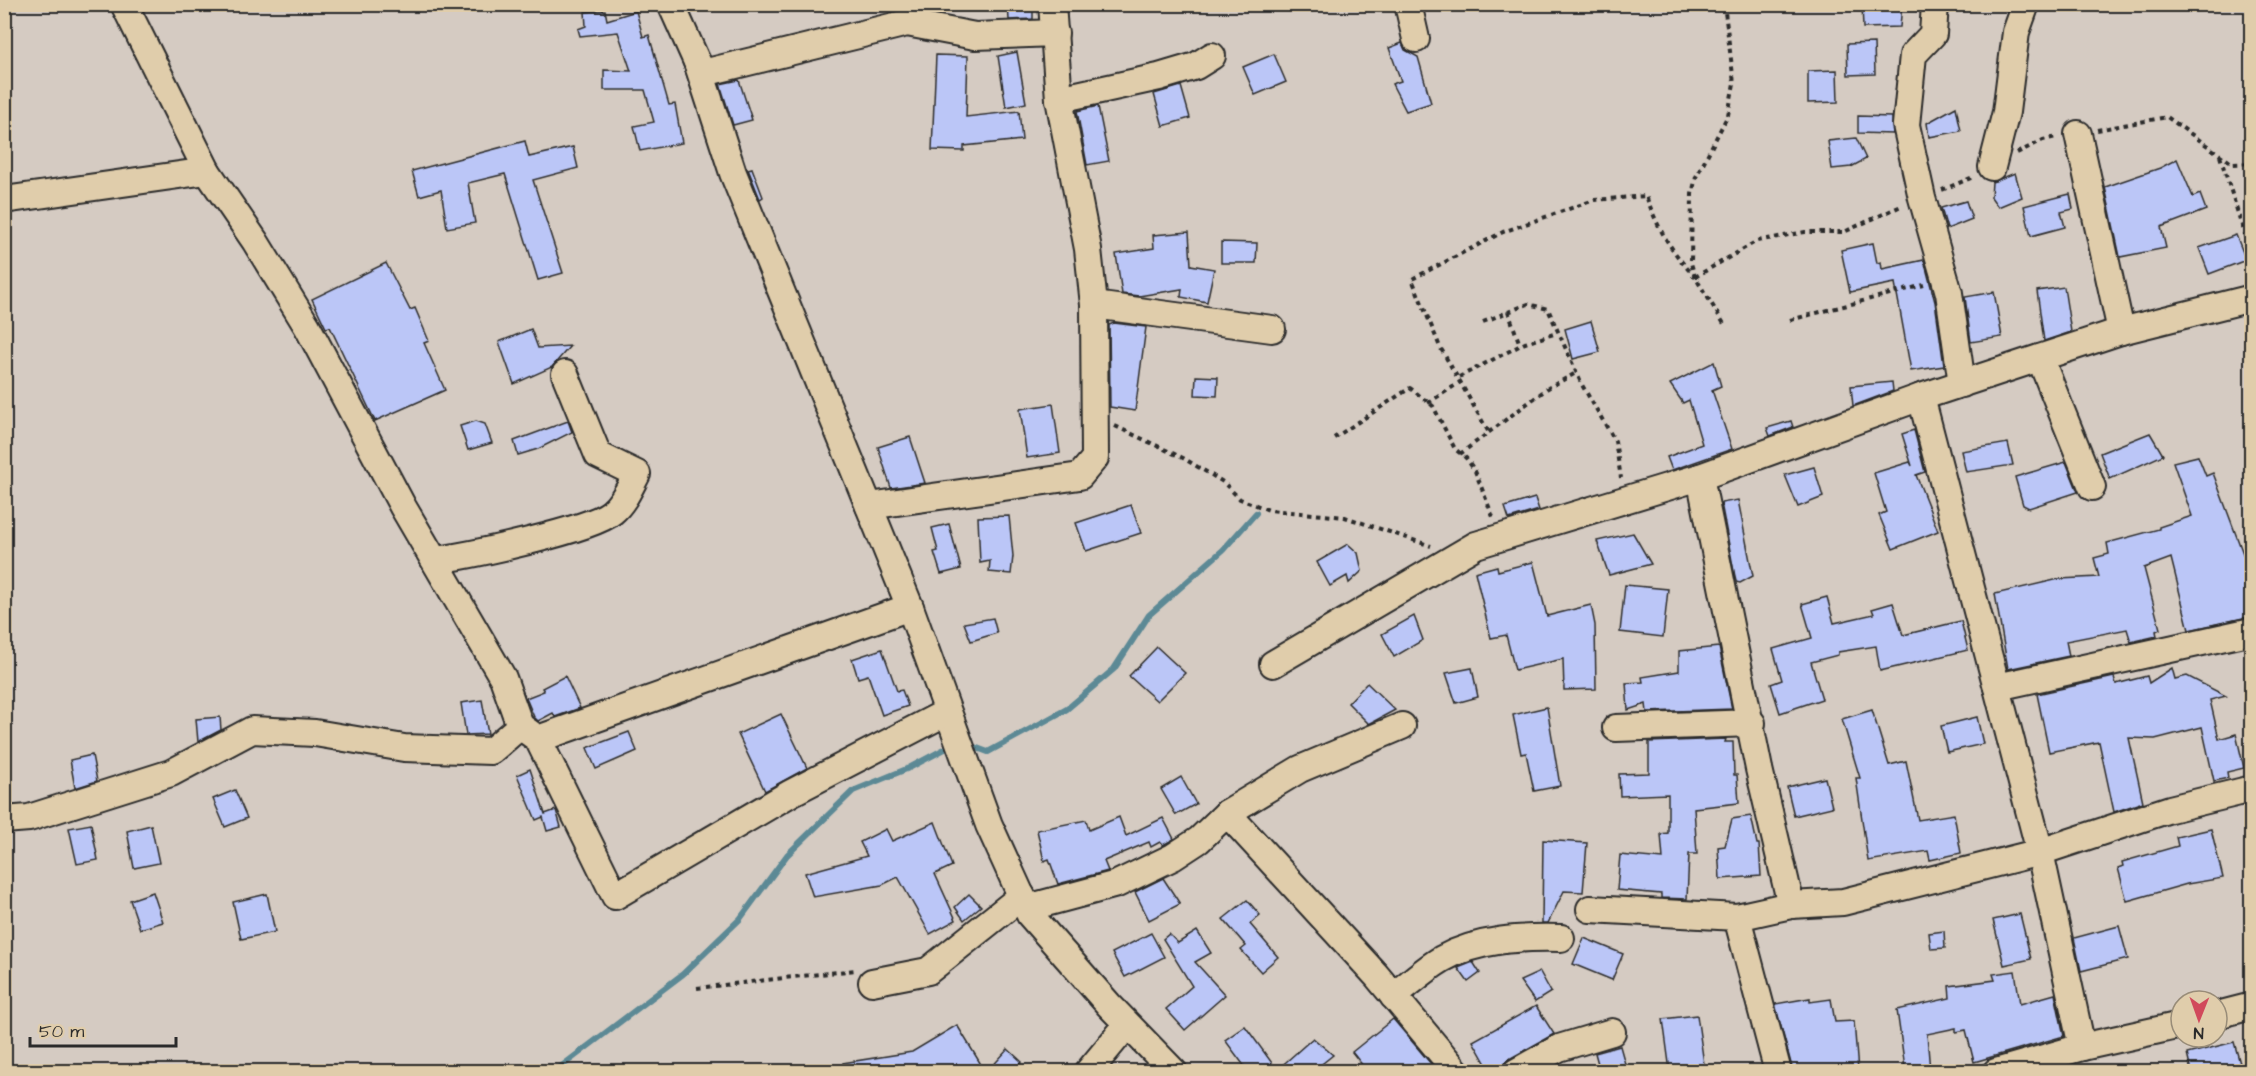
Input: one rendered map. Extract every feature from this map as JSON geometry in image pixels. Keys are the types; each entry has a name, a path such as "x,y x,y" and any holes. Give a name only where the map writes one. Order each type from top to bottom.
{"street":[{"path":"124,4 207,171 255,240 307,326 386,477 503,678 529,733 615,896 791,793 947,712"},
{"path":"671,4 696,62 733,173 910,607 989,825 1030,915 1128,1025 1174,1071"},
{"path":"869,506 1080,476 1095,458 1094,305 1088,249 1059,99 1052,4"},
{"path":"1408,4 1416,39"},
{"path":"1935,4 1933,34 1913,55 1906,125 1922,198 1945,279 1962,384"},
{"path":"1992,167 2006,112 2016,32 2026,4"},
{"path":"696,62 703,73 907,23 975,36 1054,33"},
{"path":"1059,99 1159,77 1196,66 1212,56"},
{"path":"2078,134 2121,331"},
{"path":"4,200 207,171"},
{"path":"1273,664 1476,545 1700,477 1921,397 2121,331 2252,298"},
{"path":"1094,305 1272,329"},
{"path":"2040,358 2092,486"},
{"path":"435,560 512,545 592,523 611,513 622,502 636,474 598,455 565,374"},
{"path":"1921,397 2040,852 2082,1047"},
{"path":"1700,477 1752,723 1759,769 1791,905"},
{"path":"4,820 29,818 171,773 252,730 315,733 404,748 491,751 529,733 910,607"},
{"path":"1997,687 2252,631"},
{"path":"1616,728 1752,723"},
{"path":"872,982 928,971 1024,902 1117,884 1173,856 1199,840 1227,813 1300,769 1402,726"},
{"path":"1590,909 1737,916 1791,905 1843,902 2040,852 2170,809 2252,789"},
{"path":"1227,813 1393,996 1457,1071"},
{"path":"1737,916 1778,1071"},
{"path":"1393,996 1442,960 1473,945 1536,937 1561,938"},
{"path":"2229,1012 2252,1006"},
{"path":"1088,1071 1128,1025"},
{"path":"2003,1070 2082,1047 2169,1027"},
{"path":"1516,1071 1559,1048 1612,1032"}],"path":[{"path":"1696,278 1691,263 1692,194 1696,177 1728,115 1734,83 1724,4"},
{"path":"1696,278 1757,241 1805,232 1844,232 1992,167 2043,140 2168,117 2233,164 2252,163"},
{"path":"2220,154 2252,258"},
{"path":"1488,431 1440,347 1412,279 1503,232 1594,200 1646,196 1658,229 1675,255 1696,278 1726,327"},
{"path":"1790,320 1945,279"},
{"path":"1482,322 1528,304 1548,309 1576,373 1606,430 1615,441 1624,500"},
{"path":"1508,311 1520,345"},
{"path":"1428,403 1460,379 1520,345 1557,333"},
{"path":"1460,454 1548,388 1576,373"},
{"path":"1334,438 1410,388 1433,406 1460,454 1466,458 1483,487 1500,538"},
{"path":"1095,419 1126,429 1183,458 1223,482 1240,499 1269,510 1346,518 1460,555"},
{"path":"697,988 868,969 872,982"}],"building":[{"path":"1008,4 1033,4 1033,19 1009,20"},
{"path":"1862,4 1902,4 1900,27 1863,28"},
{"path":"605,10 607,20 636,11 643,37 649,35 669,105 675,104 682,143 640,151 634,126 654,122 645,90 604,90 604,70 631,71 618,32 580,36 578,29 586,26 585,12"},
{"path":"1402,43 1405,50 1418,57 1431,103 1406,111 1392,84 1401,81 1389,48"},
{"path":"1874,43 1875,74 1848,75 1847,44"},
{"path":"1017,52 1026,103 1006,107 998,56"},
{"path":"1274,54 1286,82 1255,95 1243,67"},
{"path":"936,55 968,56 966,117 1019,111 1022,140 964,146 964,151 932,150"},
{"path":"1837,70 1838,102 1808,103 1808,71"},
{"path":"739,80 752,120 733,125 720,84"},
{"path":"1181,86 1190,118 1163,126 1154,94"},
{"path":"1098,106 1109,161 1087,165 1077,111"},
{"path":"1956,107 1961,131 1929,137 1927,123"},
{"path":"1858,116 1892,117 1893,134 1858,133"},
{"path":"1856,138 1866,159 1851,167 1832,169 1828,141"},
{"path":"525,141 529,157 573,147 578,168 533,180 563,273 538,280 505,174 468,183 475,223 447,228 441,190 419,196 412,171"},
{"path":"2177,159 2193,197 2200,194 2206,210 2161,227 2166,248 2120,257 2105,187 2160,168"},
{"path":"752,168 763,197 760,199 748,169"},
{"path":"2015,173 2022,197 1998,207 1991,197 1992,182"},
{"path":"2070,194 2073,209 2061,212 2065,227 2031,236 2024,206"},
{"path":"1966,201 1972,219 1947,229 1941,208"},
{"path":"1189,232 1191,265 1214,269 1207,302 1181,297 1182,289 1139,296 1122,294 1116,254 1154,248 1153,235"},
{"path":"2236,235 2246,260 2209,274 2199,248"},
{"path":"1221,242 1257,243 1256,263 1221,263"},
{"path":"1873,243 1877,263 1881,262 1882,269 1924,260 1935,302 1944,366 1911,371 1895,283 1850,292 1841,250"},
{"path":"386,263 410,310 415,308 429,341 424,343 445,390 375,421 330,327 326,328 312,299"},
{"path":"2064,287 2071,332 2044,341 2037,291"},
{"path":"1994,292 2002,337 1971,342 1965,297"},
{"path":"1591,321 1600,352 1573,359 1565,329"},
{"path":"1114,323 1146,327 1135,411 1110,407 1109,325"},
{"path":"531,329 538,348 570,346 552,367 514,384 499,342"},
{"path":"1714,362 1721,386 1712,390 1732,449 1672,470 1667,457 1702,444 1689,400 1683,403 1670,384"},
{"path":"1196,376 1218,377 1217,396 1195,395"},
{"path":"1892,382 1893,391 1853,406 1851,386"},
{"path":"1053,404 1060,453 1027,458 1020,409"},
{"path":"476,421 485,424 492,443 468,450 460,426"},
{"path":"568,421 572,432 538,449 518,455 514,441"},
{"path":"1791,421 1793,427 1770,436 1767,428"},
{"path":"1914,430 1925,472 1916,475 1938,531 1893,549 1879,515 1886,512 1874,473 1910,462 1912,466 1902,434"},
{"path":"2150,433 2163,455 2110,479 2100,453"},
{"path":"910,437 925,483 891,488 878,447"},
{"path":"2008,443 2013,465 1966,472 1961,451"},
{"path":"2198,456 2206,476 2213,473 2245,559 2252,558 2252,616 2189,630 2171,558 2144,568 2160,629 2156,631 2157,636 2131,642 2127,629 2066,641 2069,656 2008,669 1995,594 2059,579 2099,577 2094,558 2109,554 2107,543 2159,529 2159,527 2192,516 2173,462"},
{"path":"2066,462 2078,492 2029,508 2023,505 2015,477"},
{"path":"1814,467 1823,497 1798,507 1785,475"},
{"path":"1535,498 1539,510 1509,519 1505,507"},
{"path":"1738,500 1753,576 1740,583 1736,582 1721,503"},
{"path":"1131,505 1141,533 1086,551 1076,523"},
{"path":"1009,516 1013,556 1011,574 989,572 990,561 980,563 978,517"},
{"path":"949,524 961,569 941,574 934,552 938,551 932,528"},
{"path":"1633,533 1651,564 1609,575 1597,541"},
{"path":"1348,544 1358,553 1362,571 1349,583 1347,576 1330,586 1317,562"},
{"path":"1533,562 1547,616 1591,605 1595,625 1596,689 1564,690 1563,659 1515,670 1506,635 1491,638 1475,572 1497,566 1498,571"},
{"path":"1625,585 1668,589 1663,637 1620,632"},
{"path":"1827,597 1834,623 1874,614 1872,609 1893,603 1903,635 1961,621 1968,650 1880,671 1876,646 1838,652 1838,655 1811,662 1822,699 1780,713 1771,684 1782,680 1773,649 1812,638 1802,604"},
{"path":"1414,616 1423,640 1394,657 1382,634"},
{"path":"993,618 997,633 971,641 964,623"},
{"path":"1157,647 1185,673 1157,701 1129,676"},
{"path":"1719,647 1732,709 1647,712 1646,704 1628,710 1626,683 1643,682 1642,677 1679,671 1679,651"},
{"path":"882,649 897,691 902,690 908,706 882,715 868,675 858,678 852,659"},
{"path":"1472,668 1478,697 1456,703 1446,673"},
{"path":"2172,668 2175,679 2187,676 2226,696 2210,700 2219,739 2236,734 2244,768 2227,772 2228,778 2214,781 2202,727 2155,739 2129,738 2143,802 2114,812 2099,742 2049,752 2037,694 2114,677 2116,684 2147,676 2149,683"},
{"path":"565,676 580,708 555,717 553,713 538,721 526,698 544,691 542,688"},
{"path":"1367,683 1395,710 1369,724 1348,703"},
{"path":"482,700 488,734 466,735 461,703"},
{"path":"1547,707 1560,786 1534,791 1526,753 1521,754 1513,715"},
{"path":"1872,710 1889,765 1906,761 1918,820 1954,814 1961,853 1930,860 1928,851 1868,861 1856,778 1860,778 1842,719"},
{"path":"781,714 807,768 765,791 738,734"},
{"path":"220,717 221,730 198,742 196,719"},
{"path":"1977,717 1983,744 1947,752 1941,726"},
{"path":"629,732 637,751 596,769 587,748"},
{"path":"1726,739 1725,742 1733,742 1734,775 1737,775 1739,803 1694,808 1697,854 1689,854 1687,899 1661,898 1661,894 1617,890 1620,855 1663,859 1661,834 1668,833 1668,794 1620,796 1619,774 1649,773 1649,742"},
{"path":"92,755 97,781 75,788 70,760"},
{"path":"530,769 545,814 556,810 561,827 547,831 543,817 536,820 517,775"},
{"path":"1181,777 1196,804 1176,815 1161,789"},
{"path":"1825,778 1832,807 1794,816 1787,787"},
{"path":"235,790 247,818 225,827 213,799"},
{"path":"1751,816 1757,844 1759,844 1761,876 1720,879 1718,847 1725,846 1732,819"},
{"path":"1119,817 1126,836 1163,818 1174,839 1163,845 1160,842 1151,847 1149,842 1104,861 1108,871 1058,884 1049,859 1044,861 1037,830 1086,820 1089,830"},
{"path":"935,822 952,866 935,874 956,920 930,934 898,877 882,885 813,897 805,873 867,856 860,842 886,829 892,841"},
{"path":"91,824 98,860 77,864 69,828"},
{"path":"151,825 159,863 134,868 127,831"},
{"path":"2211,829 2223,878 2187,884 2127,901 2118,868 2123,866 2122,862 2178,846 2176,837"},
{"path":"1543,840 1587,843 1583,892 1564,891 1548,923 1542,923"},
{"path":"1163,878 1180,904 1149,920 1135,892"},
{"path":"153,892 163,922 140,929 130,900"},
{"path":"267,894 275,932 241,939 233,902"},
{"path":"969,894 981,906 964,920 955,907"},
{"path":"1247,900 1260,915 1250,924 1278,957 1261,972 1241,950 1246,946 1223,919"},
{"path":"2020,914 2031,959 2004,965 1993,920"},
{"path":"2119,926 2128,959 2081,971 2074,938"},
{"path":"1197,931 1211,953 1195,962 1225,995 1185,1030 1166,1009 1192,986 1163,939 1169,934 1178,943"},
{"path":"1944,931 1945,948 1931,949 1929,933"},
{"path":"1151,933 1164,957 1125,977 1112,953"},
{"path":"1584,938 1623,954 1612,980 1573,964"},
{"path":"1473,962 1480,973 1468,982 1458,968"},
{"path":"2015,971 2020,1004 2055,994 2064,1036 1974,1062 1966,1030 1956,1032 1956,1028 1927,1034 1930,1071 1909,1071 1905,1068 1897,1010 1950,998 1949,986 1995,980 1993,974"},
{"path":"1540,972 1551,992 1535,1002 1520,981"},
{"path":"1810,998 1810,1002 1831,999 1835,1022 1854,1021 1858,1071 1826,1071 1826,1068 1793,1071 1775,1004"},
{"path":"1536,1006 1554,1034 1509,1059 1501,1071 1490,1071 1473,1041"},
{"path":"1697,1015 1705,1071 1670,1071 1663,1019"},
{"path":"1393,1019 1437,1071 1367,1071 1352,1052"},
{"path":"957,1025 985,1071 844,1071 843,1063 912,1052"},
{"path":"1245,1026 1277,1070 1313,1038 1333,1055 1313,1071 1248,1071 1225,1040"},
{"path":"2234,1042 2241,1067 2223,1071 2191,1071 2187,1054 2207,1049 2229,1049 2229,1043"},
{"path":"1620,1046 1627,1071 1600,1071 1595,1053"},
{"path":"1008,1049 1022,1062 1013,1071 988,1071"}],"waterway":[{"path":"969,745 988,752 1067,709 1114,669 1149,615 1223,550 1256,513"},
{"path":"554,1072 683,974 740,919 787,855 853,791 909,768 954,744"}]}
